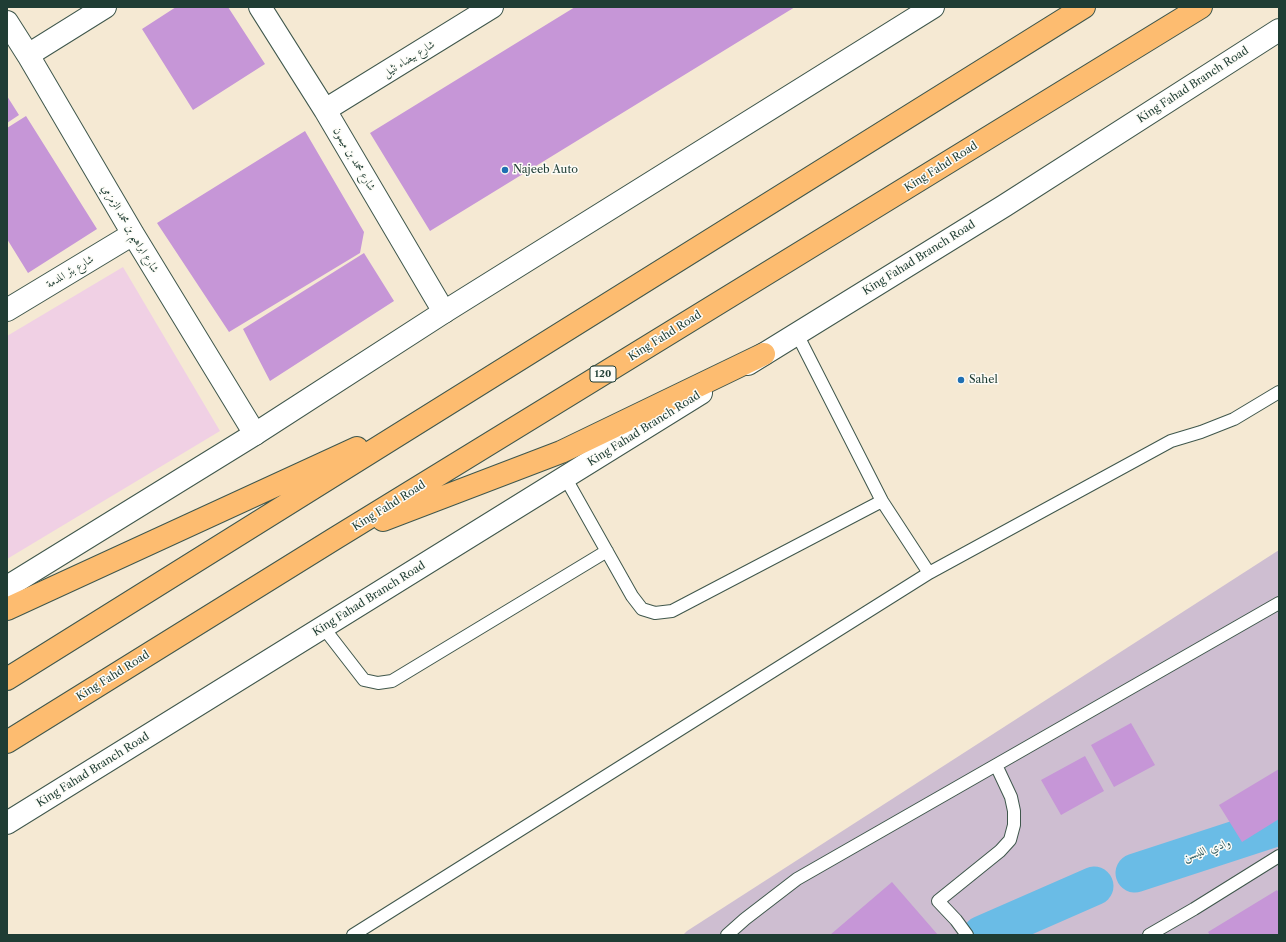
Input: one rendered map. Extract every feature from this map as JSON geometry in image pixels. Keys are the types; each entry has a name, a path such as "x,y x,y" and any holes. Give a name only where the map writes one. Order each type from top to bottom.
{"highway":[{"path":"7,679 442,409 1084,7"},
{"name":"King Fahd Road","path":"7,742 334,539 1201,7"},
{"path":"334,539 561,452 764,354"},
{"path":"7,609 442,409"}],"street":[{"path":"28,55 105,7"},
{"name":"شارع محمد بن ميمون","path":"260,7 325,110 444,312"},
{"name":"شارع بيضاء نثيل","path":"325,110 492,7"},
{"path":"7,587 255,434 444,312 933,7"},
{"name":"شارع ابراهيم بن محمد الزمزمي","path":"7,22 133,234 255,434"},
{"name":"King Fahad Branch Road","path":"7,823 1004,206 1279,30"},
{"name":"شارع بئر المدمة","path":"7,310 133,234"}],"lane":[{"path":"797,334 882,501 929,573"},
{"path":"353,935 929,573 1171,441 1201,432 1234,419 1279,392"},
{"path":"565,477 632,596 642,609 656,613 672,611 882,501"},
{"path":"323,627 364,680 378,683 392,681 607,551"},
{"path":"727,935 745,919 797,879 1279,603"},
{"path":"967,935 956,920 938,901 1000,851 1010,840 1014,825 1014,811 1011,797 996,765"},
{"path":"1149,935 1279,856"}],"shaded area":[{"path":"123,267 220,431 7,559 7,336"},
{"path":"1279,550 1279,935 683,935 687,931"}],"building":[{"path":"176,7 228,7 265,64 193,110 142,29"},
{"path":"575,7 795,7 430,231 370,133"},
{"path":"7,96 19,115 7,123"},
{"path":"26,116 97,229 28,273 7,239 7,128"},
{"path":"305,131 364,232 360,253 229,332 157,223"},
{"path":"364,253 394,301 270,381 243,329"},
{"path":"1131,723 1155,765 1114,787 1091,745"},
{"path":"1085,756 1104,791 1061,815 1041,780"},
{"path":"1279,769 1279,819 1242,842 1219,805"},
{"path":"892,882 938,935 830,935"},
{"path":"1277,890 1279,893 1279,935 1210,935 1208,932"}],"waterway":[{"name":"وادي الليسن","path":"1135,873 1279,826"},
{"name":"وادي الليسن","path":"982,935 1094,886"}],"place":[{"name":"Najeeb Auto","path":"505,170"},
{"name":"Sahel","path":"961,380"}]}
